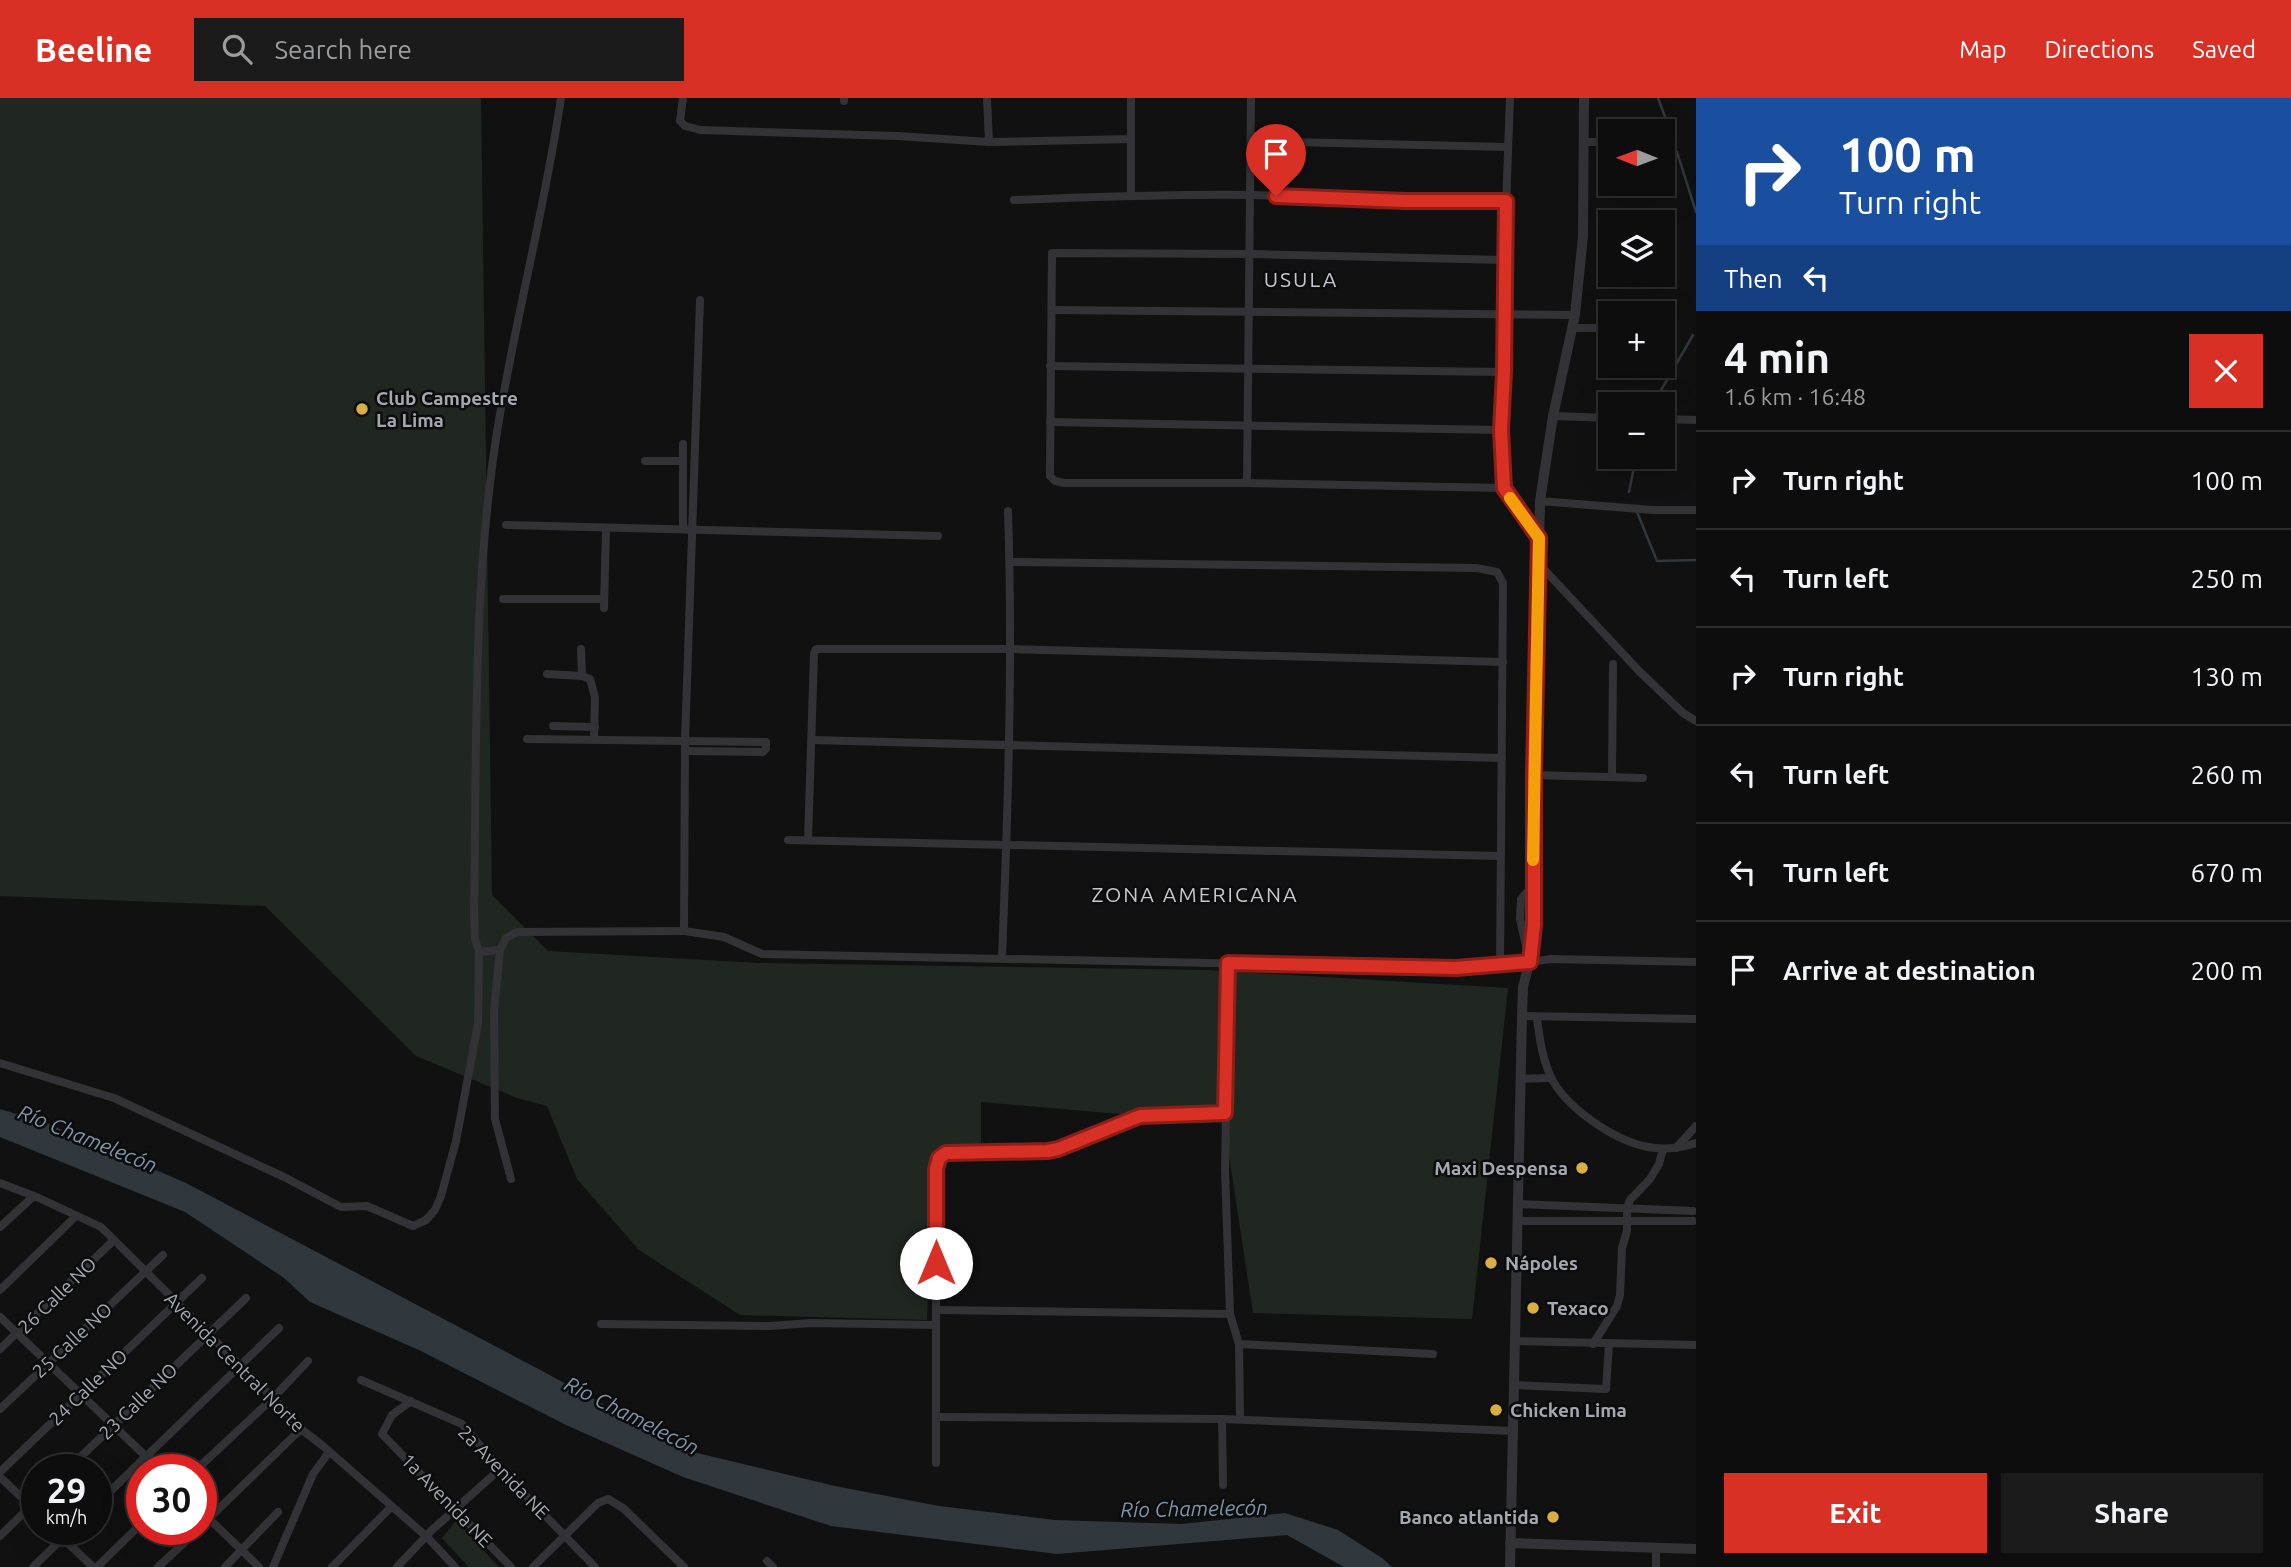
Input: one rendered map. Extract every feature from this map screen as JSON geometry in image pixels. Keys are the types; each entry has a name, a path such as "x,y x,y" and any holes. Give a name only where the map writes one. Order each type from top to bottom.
{"street":[{"path":"0,1063 114,1098 284,1177 341,1207 367,1206 413,1226 426,1220 435,1210 456,1141 478,1024 479,952 474,913 482,565 498,427 553,151 561,98"},
{"path":"683,98 680,121 685,126 700,130 897,136 989,142 1131,139"},
{"path":"987,98 989,142"},
{"path":"1130,195 1131,98"},
{"path":"1247,483 1251,98"},
{"path":"1510,98 1501,430 1504,488 1539,538"},
{"path":"1510,1567 1523,987 1533,948 1540,501 1552,416 1574,328 1583,236 1584,98"},
{"path":"1251,141 1507,147"},
{"path":"1583,142 1598,142"},
{"path":"1014,200 1130,195 1250,195 1405,201 1506,201"},
{"path":"1504,260 1052,253 1049,476 1055,481 1504,488"},
{"path":"684,931 687,530 700,300"},
{"path":"1052,310 1575,315"},
{"path":"1574,328 1598,328"},
{"path":"1050,366 1504,372"},
{"path":"1552,416 1598,418"},
{"path":"1675,419 1696,420"},
{"path":"1050,422 1501,430"},
{"path":"683,444 687,530"},
{"path":"645,461 683,461"},
{"path":"1540,501 1652,510 1696,510"},
{"path":"1002,957 1007,846 1010,562 1008,511"},
{"path":"506,525 938,536"},
{"path":"503,599 604,604 606,528"},
{"path":"1010,562 1497,572 1503,583 1500,966"},
{"path":"1539,564 1639,671 1683,713 1696,721"},
{"path":"581,649 582,676"},
{"path":"808,840 816,649 1009,649 1503,662"},
{"path":"1612,777 1613,664"},
{"path":"547,674 590,679 595,696 594,740"},
{"path":"553,726 595,727"},
{"path":"527,739 766,743 763,752 685,751"},
{"path":"812,740 1502,758"},
{"path":"1534,775 1643,778"},
{"path":"788,840 1500,856"},
{"path":"511,1179 495,1119 494,1011 500,950 506,938 517,932 684,931 724,937 762,954 1443,968 1500,966 1551,959 1696,962"},
{"path":"479,952 500,950"},
{"path":"1228,963 1225,1113 1230,1314 1240,1344 1240,1419"},
{"path":"1522,1016 1696,1019"},
{"path":"1537,1017 1551,1078 1583,1115 1611,1133 1645,1147 1676,1148 1696,1143"},
{"path":"1520,1079 1551,1078"},
{"path":"936,1463 936,1169 939,1158 946,1153 1058,1149 1140,1116 1225,1113"},
{"path":"1676,1148 1696,1126"},
{"path":"1593,1343 1617,1306 1620,1295 1627,1208 1630,1200 1659,1164 1663,1149"},
{"name":"Avenida Central Norte","path":"0,1183 101,1227 208,1332 301,1429 427,1537 455,1567"},
{"path":"0,1227 34,1196"},
{"path":"1517,1220 1690,1221 1690,1210 1518,1204"},
{"path":"1568,1220 1569,1206"},
{"path":"1673,1210 1673,1221"},
{"path":"0,1290 76,1216"},
{"name":"26 Calle NO","path":"0,1349 113,1241"},
{"name":"25 Calle NO","path":"0,1409 163,1255"},
{"name":"24 Calle NO","path":"0,1472 202,1278"},
{"name":"23 Calle NO","path":"83,1454 246,1298"},
{"path":"936,1310 1230,1314"},
{"path":"0,1317 143,1454"},
{"path":"601,1324 770,1326 811,1322 936,1325"},
{"path":"149,1454 279,1328"},
{"path":"1515,1341 1696,1345"},
{"path":"1240,1344 1433,1354"},
{"path":"1514,1385 1606,1389 1609,1344"},
{"path":"214,1454 308,1361"},
{"name":"2a Avenida NE","path":"361,1380 462,1424 499,1468 594,1567"},
{"name":"1a Avenida NE","path":"411,1401 392,1415 382,1434 511,1567"},
{"path":"936,1417 1240,1419 1513,1431"},
{"path":"1222,1419 1223,1485"},
{"path":"217,1511 301,1429"},
{"path":"273,1567 313,1474 330,1452"},
{"path":"397,1567 455,1507 499,1468"},
{"path":"112,1490 126,1476"},
{"path":"0,1477 21,1494"},
{"path":"533,1567 598,1503 608,1499 623,1508 678,1565"},
{"path":"332,1567 391,1507"},
{"path":"225,1567 278,1512"},
{"path":"0,1536 21,1518"},
{"path":"217,1527 259,1567"},
{"path":"71,1545 95,1567 126,1538"},
{"path":"1510,1543 1696,1549"},
{"path":"33,1567 56,1545"},
{"path":"158,1567 182,1545"},
{"path":"1656,1548 1656,1567"}],"shaded area":[{"path":"0,98 481,98 492,895 548,951 759,963 1207,970 1508,988 1472,1319 1253,1313 1224,1123 981,1102 981,1152 933,1151 927,1320 740,1315 639,1250 577,1179 547,1106 517,1098 416,1056 265,906 0,896"},
{"path":"0,1109 46,1123 186,1183 689,1451 835,1486 939,1506 1055,1520 1181,1524 1285,1513 1338,1530 1392,1567 1344,1567 1287,1535 1057,1554 831,1526 683,1477 566,1425 421,1351 310,1302 284,1278 185,1212 0,1137"},
{"path":"456,1521 499,1567 469,1567 442,1538"}],"waterway":[{"path":"1658,98 1666,119"},
{"path":"1677,152 1696,212"},
{"path":"1660,392 1693,335"},
{"path":"1629,492 1634,469"},
{"path":"1637,512 1657,561 1696,560"}],"slow traffic":[{"path":"1510,498 1539,538 1533,860"}],"place":[{"name":"Club Campestre La Lima","path":"362,409"},
{"name":"Maxi Despensa","path":"1582,1168"},
{"name":"Nápoles","path":"1491,1263"},
{"name":"Texaco","path":"1533,1308"},
{"name":"Chicken Lima","path":"1496,1410"},
{"name":"Banco atlantida","path":"1553,1517"}],"district":[{"name":"USULA","path":"1301,279"},
{"name":"ZONA AMERICANA","path":"1195,894"}],"route":[{"path":"936,1263 936,1169 939,1158 946,1153 1048,1151 1140,1116 1225,1113 1228,963 1456,968 1530,962 1534,925 1539,538 1504,488 1501,430 1506,201 1405,201 1276,196"}],"water label":[{"name":"Río Chamelecón","path":"88,1138"},
{"name":"Río Chamelecón","path":"632,1415"},
{"name":"Río Chamelecón","path":"1194,1508"}]}
